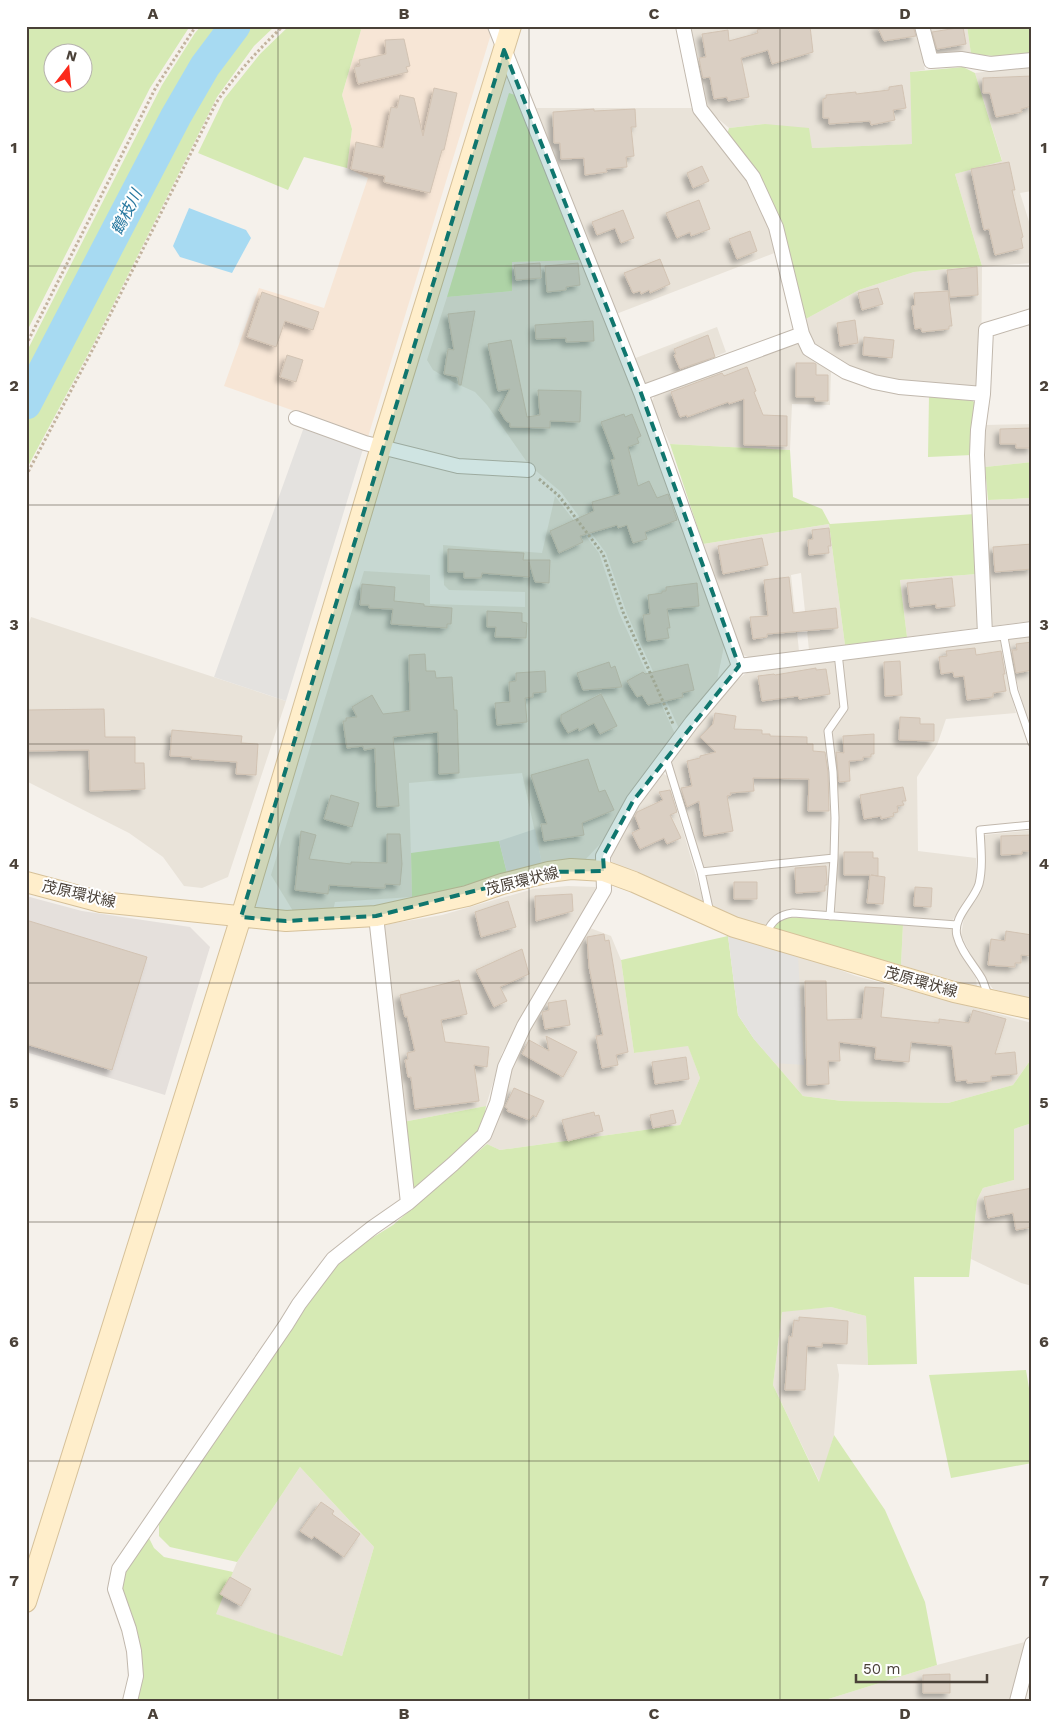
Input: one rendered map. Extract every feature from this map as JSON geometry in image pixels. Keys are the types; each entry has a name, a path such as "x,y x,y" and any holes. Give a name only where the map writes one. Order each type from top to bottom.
{"street":[{"path":"495,26 641,393 739,666"},
{"path":"26,1602 241,917 381,447 511,26"},
{"path":"683,26 700,109 753,177 776,227 802,334 809,349 846,372 874,382 899,387 983,394"},
{"path":"922,26 931,61 961,59 990,64 1032,60"},
{"path":"985,634 977,455 983,394 986,330 1032,316"},
{"path":"641,393 802,334"},
{"path":"296,418 365,443 458,466 528,470"},
{"path":"130,1701 136,1676 134,1651 129,1629 115,1589 119,1569 313,1284 333,1260 372,1228 408,1203 484,1135 497,1103 505,1067 524,1026 604,890 603,856 633,801 722,685 739,666 1032,629"},
{"name":"茂原環状線","path":"26,882 101,902 286,921 376,916 467,896 502,884 550,872 571,869 604,871 634,882 734,927 936,987 1032,1009"},
{"path":"376,916 408,1203"},
{"path":"1017,1701 1032,1644"}],"lane":[{"path":"1003,632 1014,691 1032,743"},
{"path":"830,916 834,858 833,772 828,732 844,708 838,653"},
{"path":"666,757 701,872 711,916"},
{"path":"990,1000 982,980 964,952 956,935 957,925 979,884 981,865 980,830 1032,825"},
{"path":"701,872 834,858"},
{"path":"765,936 771,922 783,914 793,913 957,925"}],"path":[{"path":"26,345 156,87 196,26"},
{"path":"26,476 95,345 216,103 253,56 284,26"},
{"path":"528,470 559,496 603,554 642,656 680,738"}],"highlighted area":[{"path":"504,50 641,393 739,666 633,801 603,856 604,871 549,872 376,916 286,921 241,917"}],"shaded area":[{"path":"358,26 488,26 491,34 368,437 224,386 259,288 324,308 368,178 347,168 352,129 342,95 361,30"},
{"path":"689,26 915,26 925,70 910,72 913,144 812,148 765,124 729,128 703,106"},
{"path":"927,26 967,26 971,54 941,57 932,51"},
{"path":"1032,66 1032,191 1020,193 1032,231 1032,263 982,267 981,386 976,390 894,382 848,368 811,342 804,320 859,290 914,272 982,266 955,174 1002,160 975,73"},
{"path":"536,108 694,108 748,182 771,224 777,252 616,314"},
{"path":"581,260 647,424 724,646 716,686 680,731 627,614 606,553 561,492 529,465 487,405 475,392 433,370 427,360 447,297 512,291 511,262"},
{"path":"717,327 726,352 649,384 640,381 633,359"},
{"path":"801,342 831,370 830,405 792,404 790,450 670,444 651,403 656,393"},
{"path":"1032,424 1032,462 985,467 982,440 985,425"},
{"path":"304,427 363,449 286,701 214,677"},
{"path":"555,496 599,553 619,613 676,736 603,841 585,860 542,864 522,773 409,783 412,897 335,902 333,911 293,911 271,875 364,571 430,575 430,604 525,607 525,592 449,590 444,585 443,545 542,553"},
{"path":"1032,498 1032,621 992,626 989,620 988,500"},
{"path":"829,524 845,645 809,650 801,573 791,575 799,651 751,658 741,654 703,544"},
{"path":"977,574 979,621 977,628 907,637 900,580"},
{"path":"31,617 286,701 228,877 202,888 184,886 163,857 129,833 26,781 26,632"},
{"path":"1032,636 1032,728 1024,708 1013,668 1008,639"},
{"path":"1000,640 1007,679 1016,713 946,719 937,745 917,777 918,851 976,858 976,881 973,892 951,922 797,910 780,911 770,919 764,929 712,907 670,763 729,686 749,671"},
{"path":"661,772 667,776 704,903 633,870 613,865 611,857 614,846 639,801"},
{"path":"535,829 542,864 507,873 499,841"},
{"path":"1032,830 1032,999 993,989 978,969 961,935 964,918 976,900 984,879 984,835"},
{"path":"568,886 596,887 582,915 502,1053 486,1106 403,1122 383,925 442,915 533,889"},
{"path":"26,896 82,911 190,927 210,947 165,1095 26,1052"},
{"path":"903,924 952,928 954,939 976,978 977,987 901,965"},
{"path":"590,928 611,936 621,960 634,1053 688,1045 700,1078 680,1125 500,1150 487,1144 498,1119 508,1079 518,1051"},
{"path":"728,936 813,960 856,976 1032,1023 1032,1058 1013,1085 948,1103 842,1101 803,1096 754,1039"},
{"path":"728,936 798,956 804,1065 775,1063 754,1039 738,1015"},
{"path":"1032,1123 1032,1286 1021,1283 971,1259 977,1200 983,1188 1014,1180 1014,1129"},
{"path":"831,1307 866,1316 868,1365 837,1364 839,1375 834,1435 820,1483 773,1385 782,1311"},
{"path":"300,1467 374,1547 342,1656 215,1614 237,1562"},
{"path":"1025,1642 1010,1701 822,1701 937,1665"}],"green space":[{"path":"26,26 190,26 150,88 26,333"},
{"path":"201,26 229,26 218,37 186,83 26,397 26,353 162,85"},
{"path":"244,26 275,26 254,46 217,97 94,343 26,470 26,423 201,80"},
{"path":"289,26 358,26 361,30 342,95 352,129 347,168 304,157 288,190 198,153 224,99 260,54"},
{"path":"967,26 1032,26 1032,55 1017,58 971,54"},
{"path":"963,67 975,73 1002,161 955,174 982,266 914,272 859,290 804,320 792,264 727,135 729,128 765,124 809,128 812,148 912,144 910,72"},
{"path":"509,93 515,95 524,111 581,260 512,262 512,291 447,297"},
{"path":"929,395 971,399 977,405 972,455 928,457"},
{"path":"670,444 790,450 793,497 822,509 830,524 975,514 977,574 900,580 907,637 845,645 829,524 703,544"},
{"path":"1032,462 1032,498 988,500 985,467"},
{"path":"499,841 507,873 446,891 412,897 411,853"},
{"path":"788,917 903,924 901,965 773,931 778,922"},
{"path":"728,936 738,1015 754,1039 803,1096 842,1101 948,1103 1013,1085 1032,1058 1032,1123 1014,1129 1014,1180 983,1188 977,1200 969,1277 914,1277 917,1364 868,1365 866,1316 831,1307 782,1312 773,1385 819,1482 834,1435 885,1510 925,1602 937,1665 822,1701 135,1701 120,1585 126,1570 148,1536 154,1548 164,1557 233,1572 216,1614 342,1656 374,1547 300,1467 237,1562 170,1547 159,1536 159,1519 335,1265 359,1246 393,1225 487,1144 500,1150 680,1125 700,1078 688,1046 634,1053 621,960"},
{"path":"486,1106 483,1125 476,1137 414,1196 403,1122"},
{"path":"1026,1370 1032,1406 1032,1463 951,1478 929,1375"}],"water":[{"path":"189,208 246,230 251,238 232,273 180,257 173,246"}],"building":[{"path":"771,26 810,26 813,52 772,64 768,50 741,58 749,97 728,101 727,97 714,99 710,77 703,78 701,69 699,58 706,57 702,34 728,30 729,41 758,33 757,30"},
{"path":"877,26 913,26 916,36 884,41"},
{"path":"963,27 966,44 937,49 932,32"},
{"path":"404,39 410,66 406,67 408,72 358,84 354,67 360,66 359,60 386,54 385,40"},
{"path":"1032,76 1032,106 1021,109 1022,112 996,117 990,93 983,93 983,78"},
{"path":"902,85 906,108 893,110 895,120 871,125 870,121 829,124 829,118 823,118 823,99 826,98 826,95 889,90 889,87"},
{"path":"434,88 457,93 444,150 442,150 430,193 384,182 385,176 351,169 356,142 383,148 391,107 397,108 400,95 414,98 423,136"},
{"path":"594,109 594,111 635,109 636,127 631,127 634,156 626,157 627,167 606,169 607,172 585,175 584,158 561,159 560,143 554,143 553,112"},
{"path":"1009,162 1015,190 1012,190 1023,237 1021,238 1023,248 995,255 989,229 984,230 971,169"},
{"path":"702,166 709,181 693,188 687,173"},
{"path":"699,200 710,229 691,236 690,232 677,238 666,213"},
{"path":"623,210 634,238 621,243 615,228 597,235 592,222"},
{"path":"750,231 757,251 737,259 729,239"},
{"path":"660,259 670,284 650,293 649,290 641,294 640,291 633,293 624,273"},
{"path":"540,263 541,278 516,280 514,265"},
{"path":"578,263 580,285 566,287 566,290 547,292 545,266"},
{"path":"977,267 978,295 950,297 947,270"},
{"path":"878,288 883,304 862,310 858,293"},
{"path":"948,291 952,326 949,326 949,329 922,332 921,328 915,329 912,306 915,305 914,293"},
{"path":"262,292 319,312 313,330 285,321 276,347 247,337"},
{"path":"475,311 461,385 459,385 458,377 444,374 448,349 454,350 448,314"},
{"path":"855,320 858,343 840,346 837,323"},
{"path":"593,321 594,341 566,342 566,338 536,339 535,325"},
{"path":"708,335 715,357 680,369 674,355 676,354 674,349"},
{"path":"864,337 894,340 892,358 863,355"},
{"path":"511,340 527,417 540,415 538,390 581,391 580,422 550,421 550,428 510,427 510,423 506,421 499,410 510,389 498,391 488,344"},
{"path":"287,355 303,360 296,382 280,377"},
{"path":"796,363 814,363 816,364 816,375 828,375 828,401 815,401 815,397 796,397"},
{"path":"747,367 763,415 787,416 787,446 744,445 744,399 729,404 728,402 687,417 687,415 680,417 671,392 722,373 724,376"},
{"path":"624,414 625,417 632,414 641,436 637,438 639,443 628,447 638,486 649,481 657,498 668,494 677,520 645,532 647,539 633,543 627,525 618,528 617,525 580,536 583,542 559,553 550,531 594,511 592,502 620,494 611,460 615,459 601,422"},
{"path":"1032,428 1032,448 1016,448 1016,444 1000,444 1000,429"},
{"path":"829,528 831,546 828,546 829,553 809,555 808,540 813,539 812,530"},
{"path":"762,538 768,565 723,574 718,546"},
{"path":"1032,544 1032,569 995,572 993,547"},
{"path":"448,549 524,553 523,560 550,560 549,583 535,582 529,562 529,577 482,573 481,578 464,578 464,572 448,572"},
{"path":"789,577 793,613 836,608 838,628 767,634 767,637 753,639 750,617 768,616 764,580"},
{"path":"952,578 955,606 936,608 936,604 910,607 907,583"},
{"path":"697,583 699,606 667,609 670,628 667,628 669,638 647,641 643,615 650,614 648,595 662,593 662,591 666,591 666,587"},
{"path":"362,584 395,587 394,601 452,608 451,624 447,624 447,628 391,624 393,609 369,608 369,605 360,605"},
{"path":"487,611 522,613 522,622 527,623 526,638 495,637 496,627 487,627"},
{"path":"1032,642 1032,670 1016,673 1012,650 1017,650 1016,644"},
{"path":"975,648 976,655 1001,651 1006,691 993,693 993,697 967,700 964,676 954,677 953,672 941,674 939,657 947,656 946,651"},
{"path":"425,654 426,671 435,671 436,678 452,677 454,710 457,710 459,773 439,774 438,732 393,737 399,806 377,807 375,748 364,750 363,746 347,748 343,721 346,721 346,718 357,717 352,707 372,695 383,714 410,711 409,655"},
{"path":"900,661 902,695 885,696 884,662"},
{"path":"609,662 611,668 615,666 622,687 583,690 577,673"},
{"path":"688,664 694,690 682,693 683,697 648,705 642,695 637,697 627,681 643,672 645,674"},
{"path":"816,668 816,670 826,669 830,694 799,699 798,696 762,701 758,676"},
{"path":"545,671 546,692 533,693 533,697 525,698 527,722 497,725 495,703 510,702 509,682 516,681 516,673"},
{"path":"601,694 617,726 600,734 594,723 579,731 578,728 568,733 561,721 561,715"},
{"path":"104,709 105,737 135,737 135,763 144,763 145,789 90,791 89,750 27,751 27,710"},
{"path":"715,713 736,716 734,729 762,730 762,734 770,734 770,736 807,737 807,744 813,744 813,751 825,752 828,772 829,811 808,811 809,779 753,778 754,791 730,793 731,795 727,796 733,831 704,836 699,801 687,807 681,788 692,786 687,761 716,752 700,737 713,724"},
{"path":"900,717 920,718 920,724 934,724 934,741 899,740"},
{"path":"172,730 242,736 241,743 258,744 256,775 236,774 237,762 170,756"},
{"path":"874,734 874,754 871,754 871,757 863,757 863,760 849,761 850,781 839,782 836,752 844,753 843,736"},
{"path":"588,759 599,792 605,790 614,810 582,823 584,835 544,841 541,824 547,824 531,775"},
{"path":"903,787 906,801 902,801 904,805 897,806 898,812 893,813 894,816 881,819 881,816 864,819 860,795"},
{"path":"670,790 677,812 670,815 681,838 667,844 664,838 640,849 632,833 640,829 635,816 637,812 663,800 659,792"},
{"path":"331,795 359,803 352,827 324,819"},
{"path":"301,831 316,835 309,859 351,864 351,862 387,863 387,834 400,834 402,864 400,885 385,884 385,888 377,888 329,885 328,894 295,890"},
{"path":"1032,835 1032,851 1022,851 1022,854 1001,855 1001,836"},
{"path":"844,852 873,852 873,858 878,858 878,876 885,877 883,904 867,903 870,875 844,875"},
{"path":"826,866 827,885 825,885 825,891 796,893 795,868"},
{"path":"734,882 757,882 757,899 734,899"},
{"path":"915,887 932,888 931,907 914,906"},
{"path":"572,894 573,911 536,921 535,896"},
{"path":"508,901 516,927 481,937 475,912"},
{"path":"26,920 147,957 112,1070 26,1044"},
{"path":"1006,931 1032,935 1032,956 1021,955 1021,963 1015,963 1015,967 988,965 991,939 1005,941"},
{"path":"604,934 605,941 609,940 628,1052 616,1055 618,1065 602,1068 596,1036 603,1035 589,967 587,937"},
{"path":"522,949 529,974 500,987 507,1001 494,1007 476,970"},
{"path":"459,980 467,1014 441,1020 445,1042 489,1047 487,1067 474,1065 479,1101 415,1109 411,1077 408,1077 405,1060 408,1059 407,1053 415,1051 400,995"},
{"path":"805,981 826,981 827,1020 862,1019 865,987 884,988 881,1017 939,1023 939,1019 969,1023 973,1010 1006,1019 995,1054 1015,1052 1017,1074 991,1076 991,1081 967,1083 967,1080 956,1081 952,1046 911,1042 909,1062 875,1059 876,1047 839,1042 840,1061 828,1061 829,1084 807,1085"},
{"path":"566,1000 570,1025 545,1029 542,1012 549,1010 548,1003"},
{"path":"546,1036 577,1052 563,1077 522,1054 529,1040 549,1051"},
{"path":"686,1057 689,1079 655,1084 652,1062"},
{"path":"514,1088 544,1101 536,1117 533,1115 529,1120 507,1111 508,1109 505,1107"},
{"path":"673,1110 676,1123 653,1128 650,1115"},
{"path":"594,1112 595,1116 599,1115 603,1131 568,1141 562,1120"},
{"path":"1032,1188 1032,1227 1016,1230 1013,1213 988,1218 984,1197"},
{"path":"799,1317 848,1321 847,1344 822,1343 822,1347 807,1346 805,1390 785,1390 789,1336 792,1337 794,1320 799,1321"},
{"path":"321,1502 334,1511 332,1514 360,1534 344,1557 314,1536 312,1539 300,1531"},
{"path":"230,1577 251,1589 241,1606 220,1594"},
{"path":"950,1674 950,1693 923,1693 923,1675"}],"waterway":[{"name":"鶴枝川","path":"26,404 176,116 205,66 235,26"}]}
